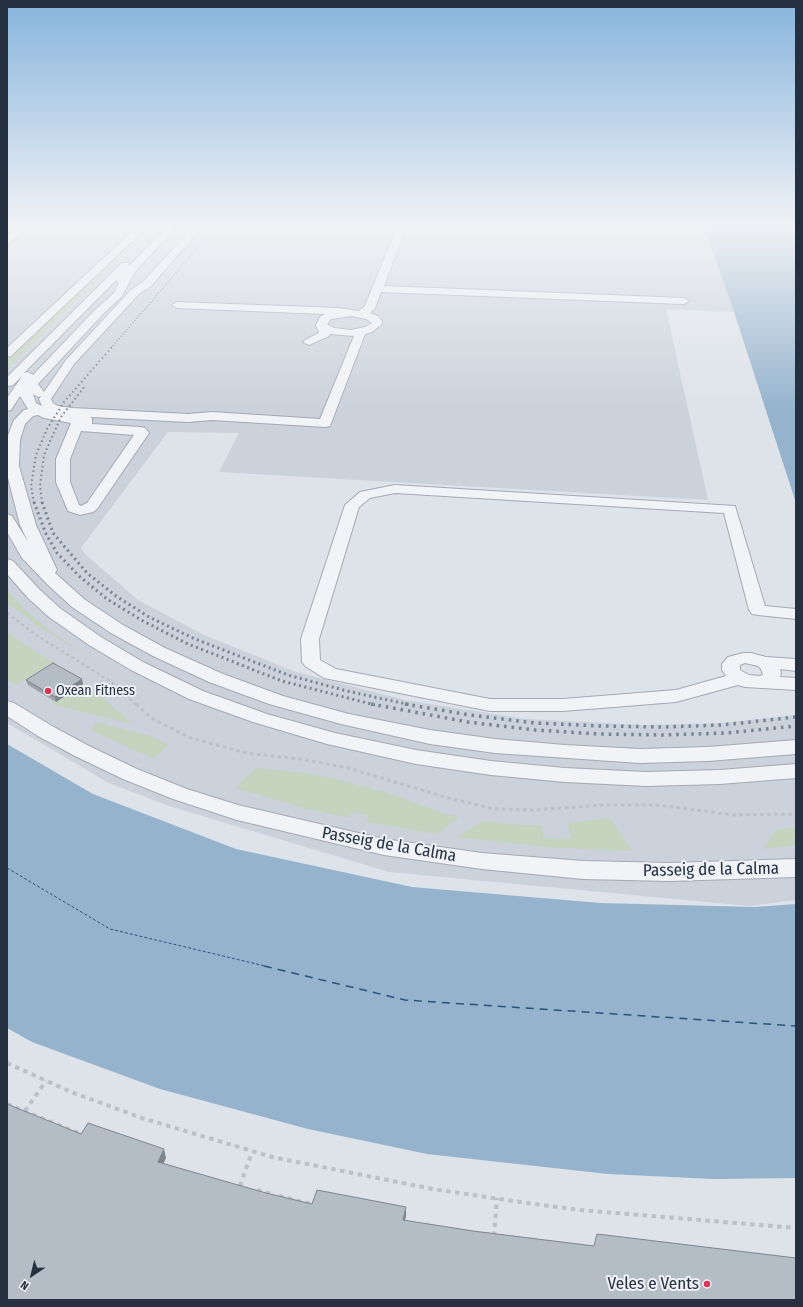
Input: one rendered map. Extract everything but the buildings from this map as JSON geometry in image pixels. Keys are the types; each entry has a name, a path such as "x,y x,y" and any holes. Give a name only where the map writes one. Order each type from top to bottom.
{"street":[{"path":"7,354 78,288"},
{"path":"7,384 102,288"},
{"path":"7,407 27,377 113,288"},
{"path":"55,583 28,525 12,466 13,440 19,423 26,415 38,410 54,409 72,412 86,419 86,428 140,431 142,433 92,506 84,510 76,510 73,508 63,482 63,459 78,423 77,421 72,418 49,415 38,410 31,405 26,396 32,384 98,313 118,294 121,288"},
{"path":"54,409 45,401 46,396 62,372 135,292 141,288"},
{"path":"115,323 145,288"},
{"path":"323,323 335,314 357,313 370,308 378,289 684,301"},
{"path":"177,305 290,310 339,310 357,313 374,318 377,321 377,324 368,330 358,333 333,331 323,323"},
{"path":"290,310 323,315 325,334 309,342"},
{"path":"93,338 88,330 97,319 98,313"},
{"path":"72,412 94,410 188,418 212,416 325,423 360,335 358,333"},
{"path":"32,384 38,392 46,396 94,410"},
{"path":"739,678 719,685 676,696 563,705 490,705 331,674 311,662 310,639 352,505 365,495 394,489 730,509 758,610 796,614"},
{"path":"7,519 11,529 28,555 55,583 78,603 117,629 158,652 223,681 276,700 348,720 430,737 495,746 640,756 708,754 796,747"},
{"path":"7,564 34,594 55,612 95,641 137,666 196,695 260,718 334,739 424,758 491,768 565,775 660,778 720,777 796,771"},
{"path":"796,666 764,662 751,658 734,660 731,664 731,670 739,678 753,682 796,684"},
{"path":"764,662 769,666 772,672 772,676 764,682"},
{"name":"Passeig de la Calma","path":"7,707 45,731 82,751 130,774 180,794 237,812 384,847 482,861 583,870 670,872 749,871 796,868"}],"path":[{"path":"7,1063 71,1092 142,1118 272,1157 410,1185 580,1210 796,1228"},
{"path":"25,1111 46,1081"},
{"path":"7,1104 88,1137"},
{"path":"240,1186 252,1152"},
{"path":"233,1184 246,1187"},
{"path":"252,1189 323,1206"},
{"path":"494,1237 497,1198"},
{"path":"487,1236 501,1238"}],"shaded area":[{"path":"7,288 726,288 734,312 666,309 708,500 219,472 239,433 168,432 81,548 85,554 138,600 204,635 296,672 405,700 526,719 645,725 722,723 796,715 796,900 749,906 389,872 169,806 109,783 7,723"}],"green space":[{"path":"83,288 89,288 7,369 7,360"},
{"path":"7,590 24,609 51,632 91,659 41,628 7,603"},
{"path":"7,632 53,662 16,685 7,680"},
{"path":"86,683 122,715 133,724 51,704"},
{"path":"96,722 151,736 168,745 154,759 91,730"},
{"path":"256,768 305,773 332,778 391,794 436,811 459,817 437,834 366,822 368,815 352,812 349,818 308,809 235,788"},
{"path":"610,818 632,851 545,847 456,837 483,821 521,825 542,825 543,838 571,839 568,823"},
{"path":"796,828 796,845 763,849 777,829"}],"water":[{"path":"726,288 796,288 796,503"},
{"path":"7,744 93,794 236,849 412,887 600,903 755,907 796,904 796,1178 714,1179 608,1174 427,1154 308,1129 160,1089 32,1042 7,1028"}],"ferry route":[{"path":"7,868 110,929 269,967"},
{"path":"264,966 405,1000 796,1026"}],"railway":[{"path":"111,348 163,288"},
{"path":"34,503 31,486 36,455 47,429 64,402 112,347"},
{"path":"42,503 40,486 44,455 61,417 85,386"},
{"path":"34,502 46,534 57,553 79,576 107,599 143,621 188,644 282,681 371,704"},
{"path":"42,502 53,533 87,573 116,596 149,617 195,639 288,675 347,691 411,705"},
{"path":"371,704 468,722 535,730 599,734 664,735 726,733 796,726"},
{"path":"405,704 470,715 535,723 601,726 663,727 722,725 796,717"}],"place":[{"name":"Oxean Fitness","path":"48,691"},
{"name":"Veles e Vents","path":"707,1284"}]}
